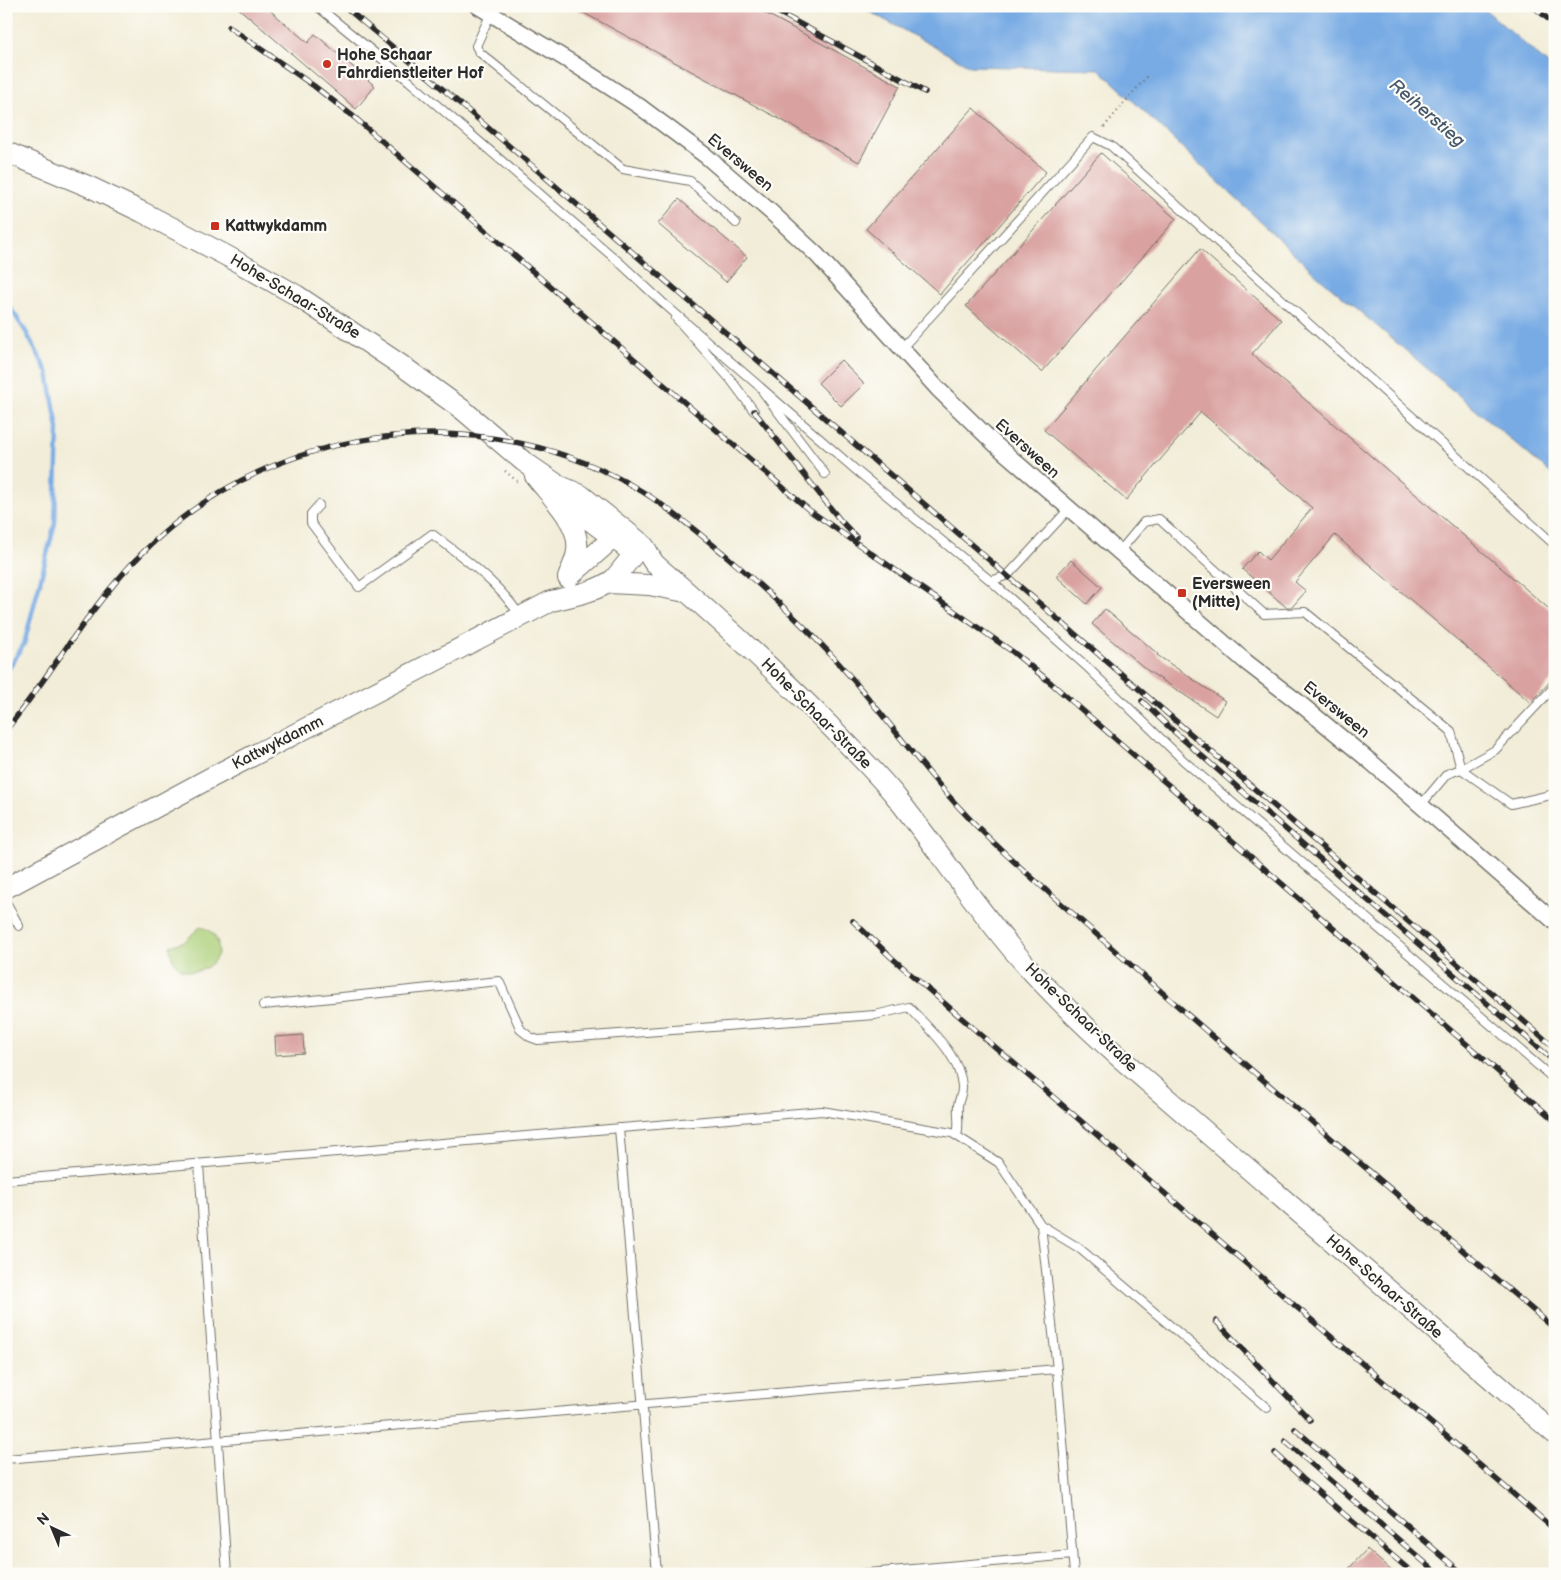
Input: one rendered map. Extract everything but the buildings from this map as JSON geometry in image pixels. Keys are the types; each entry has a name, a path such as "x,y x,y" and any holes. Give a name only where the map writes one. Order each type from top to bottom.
{"main road":[{"name":"Hohe-Schaar-Straße","path":"6,152 90,186 227,256 296,295 423,380 463,410 524,461 558,485 581,495 618,534 690,593 793,689 852,748 892,792 1011,948 1080,1022 1118,1057 1555,1434"},
{"path":"524,461 567,517 575,533 577,554 568,578"},
{"name":"Kattwykdamm","path":"551,601 568,578 618,534"},
{"name":"Kattwykdamm","path":"6,888 210,778 520,616 551,601 590,591 609,583 642,553"},
{"path":"609,583 650,586 690,593"}],"street":[{"name":"Eversween","path":"484,10 639,106 706,156 817,255 901,349 970,421 1246,662 1298,702 1555,922"}],"lane":[{"path":"316,6 409,81 858,471 991,581 1086,666 1184,761 1555,1080"},
{"path":"484,10 476,46 479,52 623,169 690,181 736,223"},
{"path":"901,349 1092,137 1111,146 1555,545"},
{"path":"662,302 731,380 754,411"},
{"path":"752,378 825,474"},
{"path":"319,505 311,514 311,523 359,587 432,534 460,554 512,604 520,616"},
{"path":"991,581 1008,575 1069,509"},
{"path":"1119,552 1144,522 1159,519 1264,614 1305,612 1451,731 1461,769 1511,804 1555,794"},
{"path":"1420,806 1447,774 1461,769 1496,750 1555,686"},
{"path":"6,902 19,926"},
{"path":"263,1005 499,981 521,1030 538,1040 875,1015 909,1007 956,1063 962,1087 958,1106 959,1126 957,1136"},
{"path":"6,1180 822,1111 952,1133 999,1163 1041,1225 1079,1248 1267,1408"},
{"path":"619,1128 658,1574"},
{"path":"199,1164 227,1574"},
{"path":"1041,1225 1057,1369 1074,1574"},
{"path":"6,1459 1057,1369"},
{"path":"857,1574 1072,1555"}],"path":[{"path":"1104,127 1148,75"}],"green space":[{"path":"200,927 209,930 217,941 218,951 215,960 207,967 198,971 180,968 173,960 170,946 185,941"}],"water":[{"name":"Reiherstieg","path":"859,6 1481,6 1555,70 1555,477 1319,277 1099,69 970,66"}],"waterway":[{"path":"6,301 26,332 48,373 58,429 55,523 24,644 6,673"}],"railway":[{"path":"344,6 457,101 1555,1048"},
{"path":"767,6 925,92"},
{"path":"1533,6 1555,25"},
{"path":"1552,6 1555,9"},
{"path":"229,27 314,86 354,117 809,510 1013,652 1051,683 1555,1121"},
{"path":"754,411 840,520 856,537"},
{"path":"6,730 96,607 134,561 156,540 208,500 266,469 328,448 392,436 457,435 521,443 584,462 654,499 694,529 754,580 830,653 942,789 1005,853 1328,1136 1555,1329"},
{"path":"1142,701 1252,800 1555,1062"},
{"path":"853,921 892,958 1555,1530"},
{"path":"1216,1321 1310,1420"},
{"path":"1295,1429 1463,1574"},
{"path":"1285,1441 1438,1574"},
{"path":"1275,1453 1414,1574"}],"place":[{"name":"Hohe Schaar Fahrdienstleiter Hof","path":"327,64"},
{"name":"Kattwykdamm","path":"215,226"},
{"name":"Eversween (Mitte)","path":"1182,593"}]}
